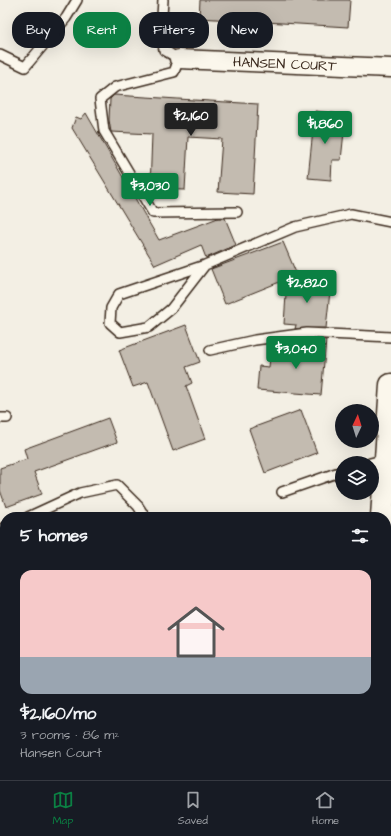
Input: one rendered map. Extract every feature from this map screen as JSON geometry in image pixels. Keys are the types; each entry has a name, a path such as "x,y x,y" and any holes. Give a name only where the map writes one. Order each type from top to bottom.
{"street":[{"name":"HANSEN COURT","path":"179,59 391,68"},
{"path":"382,512 383,468 391,386"}],"lane":[{"path":"0,55 25,67 66,18 77,0"},
{"path":"163,0 161,32 164,50 179,59 174,72 115,87 100,99 104,131 153,213 237,212"},
{"path":"205,265 171,309 149,327 120,332 110,323 111,308 119,294 205,265 295,227 351,214 391,222"},
{"path":"210,350 255,340 307,333 391,337"},
{"path":"282,492 335,473"},
{"path":"39,512 80,494 117,485 138,506 142,512"}],"building":[{"path":"200,0 350,0 348,27 273,22 273,12 217,12 217,19 209,19 209,12 199,12"},
{"path":"114,95 258,104 253,194 218,192 222,139 188,137 185,190 150,189 152,134 111,132 109,120 110,99"},
{"path":"315,111 340,114 339,132 344,132 341,160 332,160 331,180 308,178"},
{"path":"86,113 159,240 218,218 225,218 236,245 206,258 201,245 155,265 72,128 76,117 81,119"},
{"path":"283,242 297,275 225,304 211,269"},
{"path":"287,280 331,282 326,328 295,329 296,325 284,324"},
{"path":"186,325 200,362 186,367 192,383 186,386 205,439 173,451 148,382 133,387 119,350"},
{"path":"307,339 326,340 321,395 257,390 259,366 269,367 270,358 293,360 294,341"},
{"path":"301,410 317,453 265,473 249,429"},
{"path":"108,418 117,442 34,472 42,494 6,507 0,490 0,468 27,459 24,449"}]}
